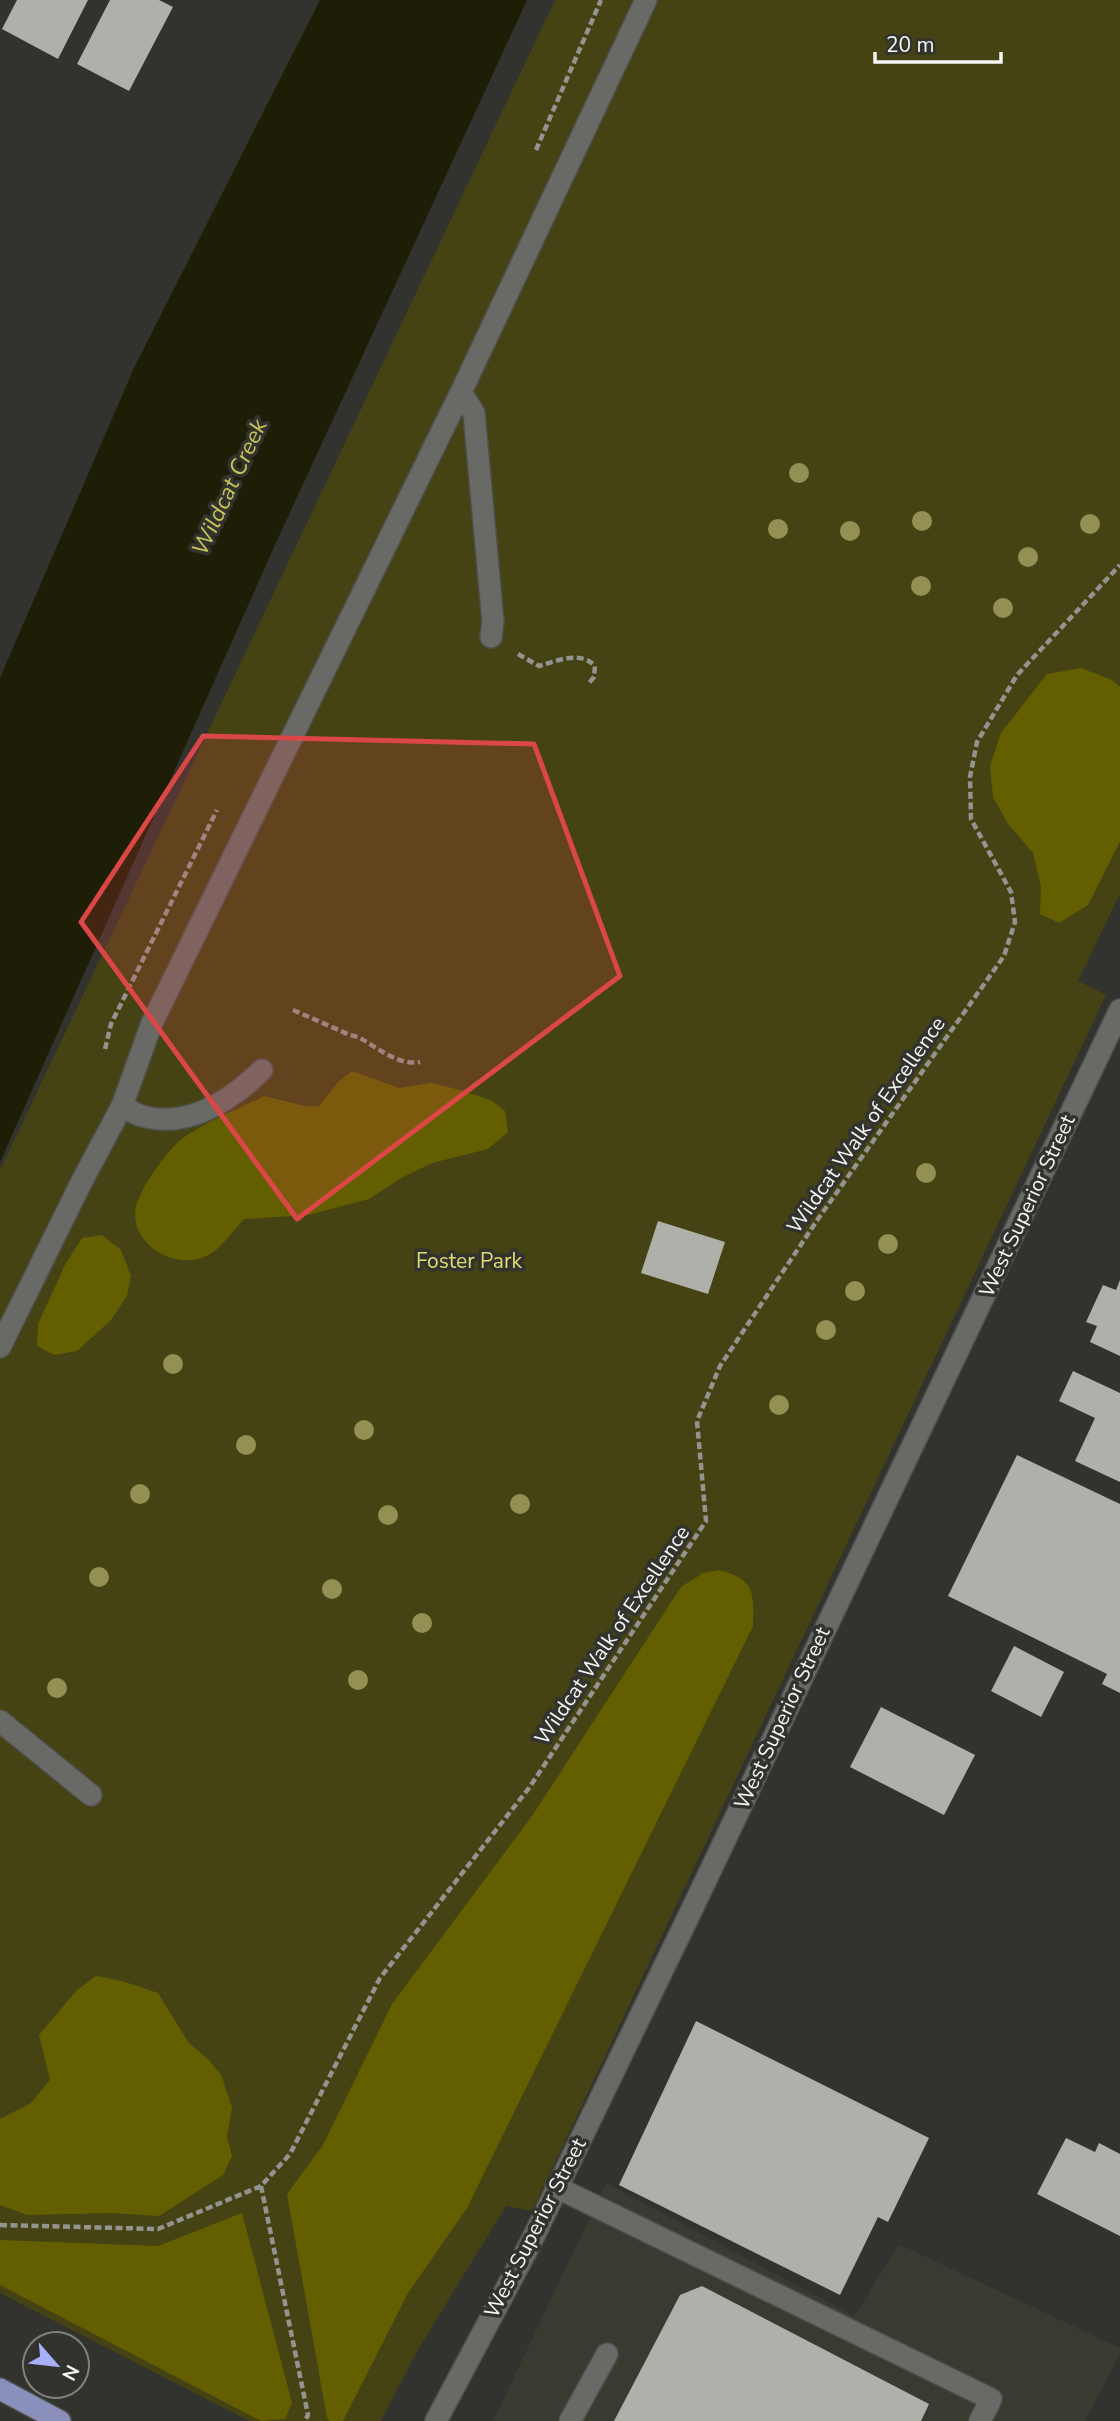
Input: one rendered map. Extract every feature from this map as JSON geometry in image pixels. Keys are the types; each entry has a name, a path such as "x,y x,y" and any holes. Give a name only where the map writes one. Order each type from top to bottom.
{"main road":[{"path":"0,2389 60,2421"}],"street":[{"path":"0,1347 122,1106 152,1023 461,392 646,0"},
{"path":"461,392 474,413 493,622 491,637"},
{"name":"West Superior Street","path":"436,2421 530,2244 1120,1010"},
{"path":"122,1106 141,1116 168,1119 194,1115 220,1104 242,1089 262,1070"},
{"path":"0,1721 91,1795"},
{"path":"556,2187 991,2399 980,2421"},
{"path":"570,2421 607,2354"}],"path":[{"name":"Wildcat Walk of Excellence","path":"0,2225 158,2229 261,2186 290,2154 380,1978 529,1788 706,1521 697,1421 720,1366 818,1219 1004,956 1015,922 1011,892 971,819 970,777 977,742 1017,675 1120,565"},
{"path":"491,637 539,666 569,658 590,660 595,666 594,677 589,683"},
{"path":"293,1010 358,1037 401,1061 420,1062"},
{"path":"261,2186 308,2415 305,2421"}],"highlighted area":[{"path":"203,736 534,744 620,976 297,1219 81,922"}],"shaded area":[{"path":"1081,668 1112,680 1120,687 1120,841 1088,905 1059,923 1040,914 1041,887 1033,853 1008,824 993,797 990,766 1001,733 1047,674"},
{"path":"352,1071 399,1088 432,1083 491,1100 505,1111 508,1132 488,1149 432,1163 403,1177 369,1199 308,1215 244,1219 219,1247 198,1259 186,1260 162,1254 143,1238 137,1227 135,1214 140,1195 161,1162 183,1138 264,1096 305,1106 319,1106 338,1082"},
{"path":"102,1235 121,1250 131,1276 127,1296 111,1320 77,1351 54,1355 37,1346 38,1324 66,1263 82,1238"},
{"path":"718,1570 739,1578 750,1589 753,1626 467,2208 408,2293 343,2421 330,2421 327,2418 287,2194 323,2145 392,2004 532,1816 681,1587 703,1573"},
{"path":"96,1976 158,1993 188,2042 208,2059 221,2075 232,2107 227,2137 232,2156 223,2175 159,2216 111,2213 27,2215 0,2205 0,2119 31,2103 50,2080 39,2035 76,1991"},
{"path":"606,2183 854,2316 899,2244 1120,2348 1120,2354 1085,2421 493,2421"},
{"path":"242,2213 292,2403 285,2419 261,2421 91,2332 91,2330 0,2285 0,2240 158,2246"}],"green space":[{"name":"Foster Park","path":"555,0 1120,0 1120,894 1078,981 1106,995 532,2211 506,2206 416,2353 381,2421 249,2421 91,2340 91,2330 72,2330 0,2293 0,1170"}],"water":[{"name":"Wildcat Creek","path":"320,0 527,0 274,547 0,1162 0,678 134,368"}],"building":[{"path":"17,0 88,0 58,59 2,29"},
{"path":"110,0 159,0 173,7 129,91 77,64"},
{"path":"658,1221 725,1242 708,1294 641,1273"},
{"path":"1120,1280 1120,1356 1090,1342 1097,1326 1086,1322 1103,1285 1116,1290"},
{"path":"1073,1371 1120,1393 1120,1482 1075,1461 1095,1418 1059,1401"},
{"path":"1017,1455 1120,1504 1120,1693 1102,1684 1107,1674 948,1596"},
{"path":"1014,1646 1064,1672 1041,1717 991,1691"},
{"path":"881,1707 975,1755 944,1815 850,1767"},
{"path":"696,2021 929,2138 888,2222 878,2217 840,2295 619,2185"},
{"path":"1066,2138 1095,2152 1099,2143 1120,2154 1120,2236 1037,2194"},
{"path":"702,2286 929,2404 921,2421 614,2421 680,2295"}]}
